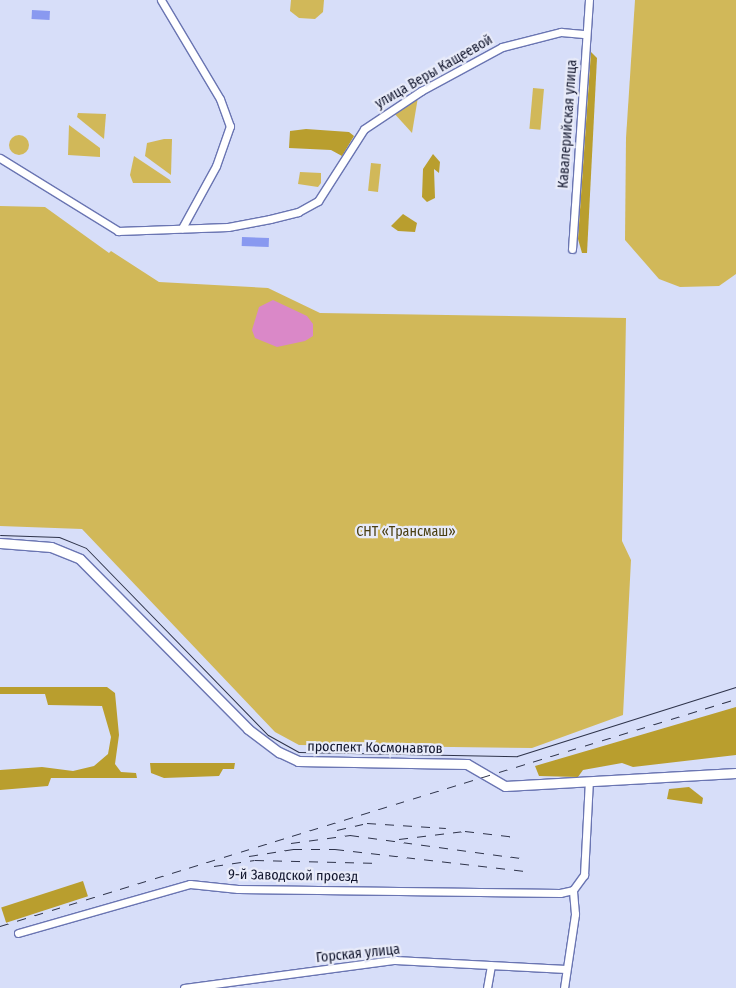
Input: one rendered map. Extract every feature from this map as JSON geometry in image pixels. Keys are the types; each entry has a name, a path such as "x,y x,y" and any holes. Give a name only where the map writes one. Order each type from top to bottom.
{"main road":[{"name":"проспект Космонавтов","path":"0,543 51,547 80,559 248,729 289,758 323,764 467,764 505,786 736,772"}],"street":[{"path":"161,0 220,100 230,126 216,166 182,228"},
{"name":"Кавалерийская улица","path":"572,249 588,0"},
{"name":"улица Веры Кащеевой","path":"0,158 109,228 128,231 228,227 298,212 328,189 364,129 388,110 502,47 561,32 586,34"},
{"path":"564,988 575,914 573,890 584,875 589,781"},
{"name":"9-й Заводской проезд","path":"18,933 190,884 238,890 560,893 573,890"},
{"name":"Горская улица","path":"184,988 371,962 491,965 566,970"},
{"path":"487,988 491,965"}],"green space":[{"path":"291,0 324,0 323,12 315,19 299,18 290,11"},
{"path":"635,0 736,0 736,274 719,286 680,287 659,279 625,240 626,138"},
{"path":"533,88 544,89 540,130 529,129"},
{"path":"418,97 412,133 393,112"},
{"path":"78,113 106,114 104,139 77,117"},
{"path":"69,125 100,148 100,157 68,155"},
{"path":"19,135 26,138 29,145 26,152 19,155 12,152 9,145 12,138"},
{"path":"172,139 171,175 145,156 147,143"},
{"path":"134,156 170,180 171,183 133,183 130,175"},
{"path":"371,163 381,164 378,192 368,191"},
{"path":"300,172 321,173 321,183 318,187 298,184"},
{"name":"СНТ «Трансмаш»","path":"0,206 45,207 109,253 111,251 159,282 268,288 320,313 626,318 622,541 631,560 623,715 532,748 299,745 275,732 82,529 0,526"}],"shaded area":[{"path":"591,52 597,58 587,253 582,253 578,239"},
{"path":"306,129 349,132 354,136 342,156 331,150 289,148 290,131"},
{"path":"433,154 440,162 439,173 434,169 435,198 427,202 422,197 423,169"},
{"path":"403,214 417,223 415,232 398,231 391,226"},
{"path":"273,300 307,316 313,324 313,336 305,341 277,347 255,338 252,330 259,307"},
{"path":"0,687 107,687 115,693 119,735 115,764 121,772 136,773 137,778 51,778 48,786 0,790 0,770 42,767 73,771 94,766 108,754 111,737 102,706 48,705 45,694 0,694"},
{"path":"736,707 736,755 633,767 622,763 583,770 578,777 539,776 535,766"},
{"path":"150,763 235,763 234,769 223,769 219,776 164,778 151,773"},
{"path":"689,787 703,798 702,804 667,799 669,789"},
{"path":"83,881 88,896 6,923 1,908"}],"building":[{"path":"32,10 50,11 50,20 32,19"},
{"path":"242,237 269,238 269,247 242,246"}],"tram line":[{"path":"0,535 59,537 86,548 268,735 299,752 517,756 736,687"}],"railway":[{"path":"0,926 736,699"},
{"path":"337,830 367,823 446,828"},
{"path":"399,839 465,831 515,837"},
{"path":"291,843 350,835 520,858"},
{"path":"249,856 293,849 335,849 525,871"},
{"path":"214,866 255,860 381,863"}]}
